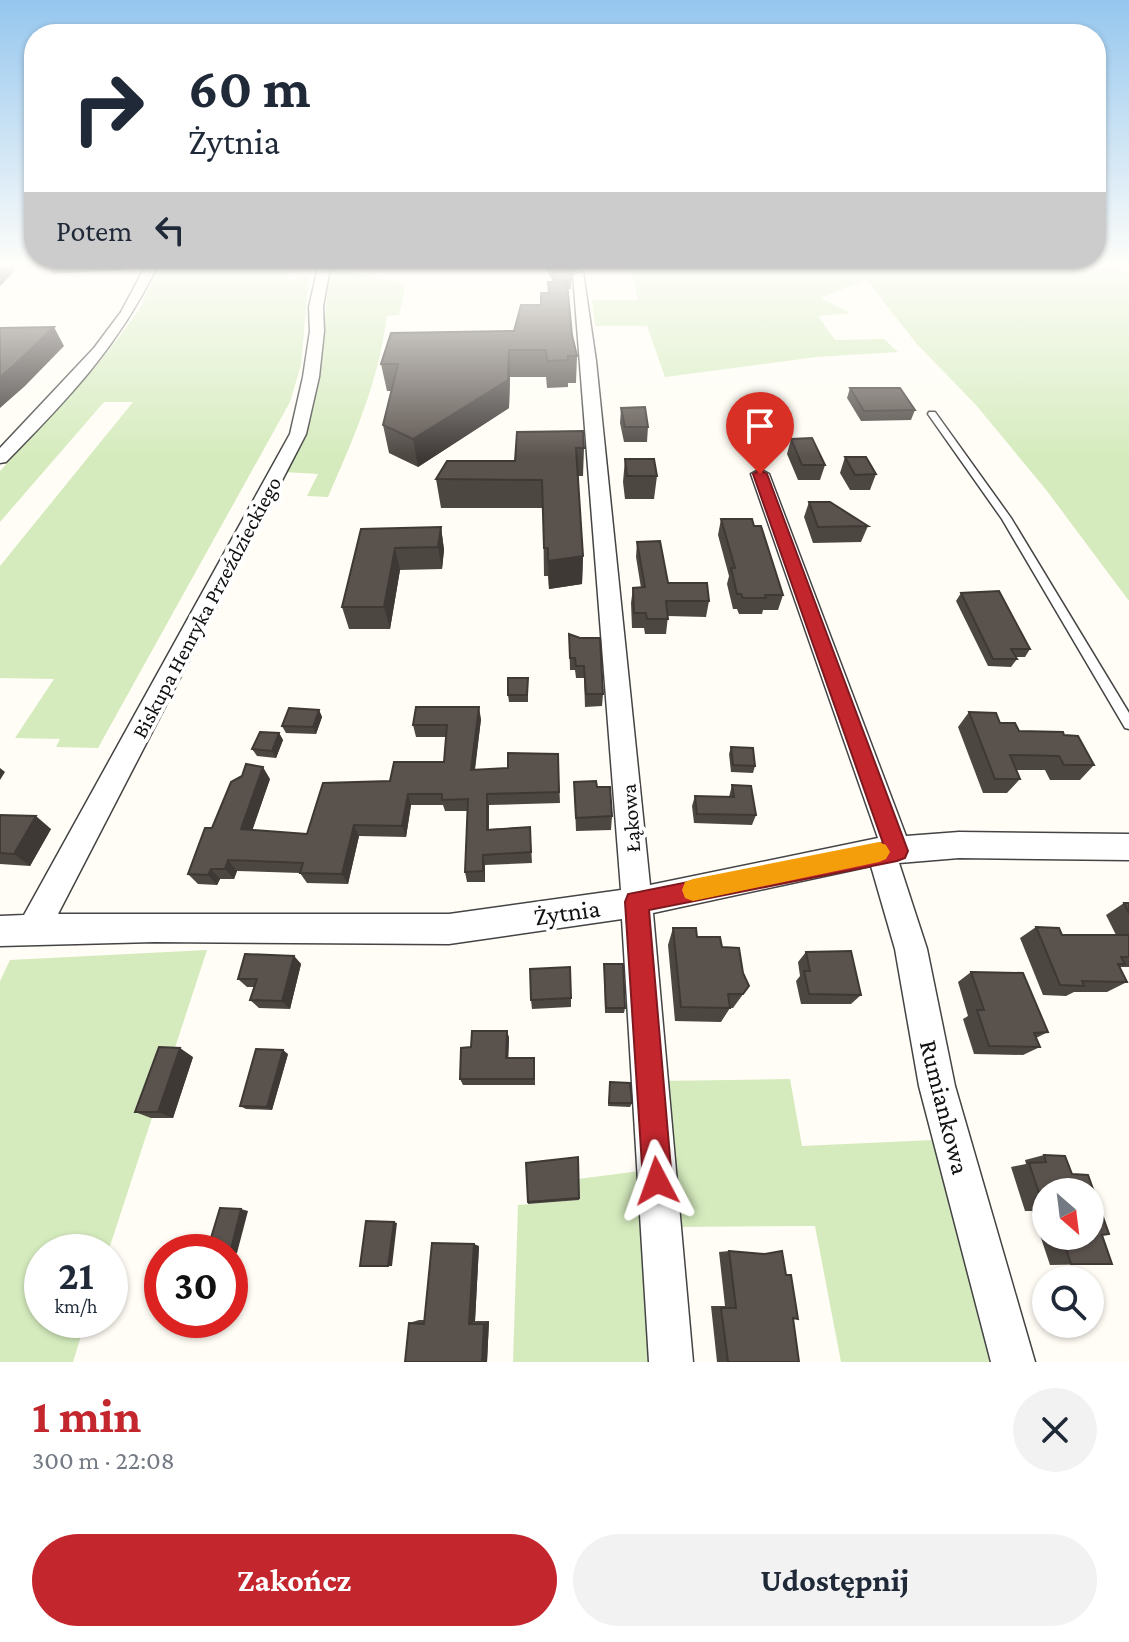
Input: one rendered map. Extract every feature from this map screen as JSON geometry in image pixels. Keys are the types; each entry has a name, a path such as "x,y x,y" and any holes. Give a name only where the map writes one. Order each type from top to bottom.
{"street":[{"path":"0,458 55,402 114,331"},
{"name":"Biskupa Henryka Przeździeckiego","path":"33,930 298,434 311,377 317,331"},
{"name":"Łąkowa","path":"588,331 594,442 621,701 671,1362"},
{"name":"Rumiankowa","path":"760,474 889,851 937,1086 1013,1362"},
{"name":"Żytnia","path":"0,931 449,929 637,902 889,851 959,845 1129,847"}],"lane":[{"path":"932,414 1006,518 1129,724"}],"green space":[{"path":"124,331 304,331 301,365 290,402 98,748 56,747 60,739 15,738 54,679 0,678 0,566 133,402 104,402 0,522 0,471"},
{"path":"324,331 385,331 371,386 328,497 307,496 318,474 284,472 306,426 318,387"},
{"path":"649,331 828,331 835,340 884,339 898,352 816,357 665,377"},
{"path":"906,331 1129,331 1129,601 1047,491 976,405"},
{"path":"207,950 114,1234 24,1234 24,1338 80,1338 73,1362 0,1362 0,981 10,960"},
{"path":"790,1079 802,1146 933,1140 997,1362 841,1362 815,1226 672,1227 660,1081"},
{"path":"640,1171 653,1362 513,1362 518,1205 578,1200 578,1179"}],"building":[{"path":"0,331 50,331 13,366 0,377"},
{"path":"572,331 577,356 568,356 568,360 547,361 546,350 509,350 508,380 413,439 383,425 398,364 381,364 391,333"},
{"path":"850,388 900,388 915,410 864,411"},
{"path":"645,407 648,427 625,427 621,408"},
{"path":"583,431 584,448 576,448 583,556 548,561 548,548 544,548 542,480 436,479 447,461 515,461 517,432"},
{"path":"812,438 825,465 802,465 791,439"},
{"path":"845,457 866,457 876,474 855,475"},
{"path":"625,459 654,459 657,476 627,476"},
{"path":"809,502 830,502 868,526 818,527"},
{"path":"721,519 752,519 754,526 761,526 783,595 743,598 737,594 731,568 735,568"},
{"path":"441,527 438,547 395,548 384,607 342,607 361,529"},
{"path":"660,541 668,583 707,583 709,601 666,601 668,619 647,619 646,613 634,613 633,588 645,587 637,542"},
{"path":"999,591 1030,649 1011,649 1017,659 993,659 961,593"},
{"path":"569,634 580,638 600,638 603,694 586,694 584,666 576,666 575,658 570,658"},
{"path":"508,678 528,678 527,695 508,695"},
{"path":"416,707 479,707 471,770 508,768 508,753 558,754 559,792 487,794 487,830 530,827 531,852 483,855 483,871 465,872 468,799 442,800 442,794 408,794 402,826 354,825 342,874 300,873 303,863 228,860 225,869 211,869 208,875 188,874 205,828 212,828 231,782 242,776 246,764 263,767 241,829 307,834 323,783 390,781 394,762 444,762 447,725 413,725"},
{"path":"289,708 319,710 313,727 282,726"},
{"path":"969,712 996,713 1000,723 1015,723 1019,731 1063,732 1064,735 1078,736 1094,765 1064,765 1059,756 1010,755 1020,779 995,779"},
{"path":"260,732 279,733 272,751 252,749"},
{"path":"731,747 753,748 755,766 733,765"},
{"path":"596,781 597,787 610,787 612,816 576,818 574,782"},
{"path":"732,785 751,786 756,815 697,814 695,796 734,797"},
{"path":"0,815 36,816 14,854 0,853"},
{"path":"1036,927 1059,928 1062,935 1129,935 1129,957 1121,957 1125,964 1118,964 1127,982 1082,981 1084,986 1060,985"},
{"path":"673,928 696,928 697,937 720,937 722,947 739,948 743,973 749,986 743,994 728,994 730,1008 681,1007"},
{"path":"851,951 861,995 809,994 804,971 810,971 806,952"},
{"path":"245,954 294,956 282,1001 250,1000 257,979 238,979"},
{"path":"604,964 623,964 625,1008 606,1008"},
{"path":"570,967 571,998 531,1000 530,969"},
{"path":"971,972 1023,973 1048,1032 1034,1033 1040,1047 989,1046 977,1010 984,1010"},
{"path":"472,1031 507,1031 506,1058 534,1058 534,1079 460,1079 461,1048 471,1047"},
{"path":"159,1047 180,1048 158,1112 135,1112"},
{"path":"256,1049 283,1050 267,1107 240,1106"},
{"path":"610,1082 630,1083 632,1103 609,1103"},
{"path":"1044,1155 1065,1156 1072,1174 1088,1175 1089,1178 1034,1178 1029,1163 1046,1162"},
{"path":"578,1157 579,1198 528,1202 526,1163"},
{"path":"220,1208 241,1209 235,1234 212,1234"},
{"path":"366,1221 394,1222 388,1266 360,1266"},
{"path":"1104,1241 1112,1264 1071,1264 1066,1250 1104,1250"},
{"path":"432,1243 474,1244 469,1324 484,1324 482,1362 405,1362 409,1323 424,1324"},
{"path":"729,1251 765,1254 782,1251 786,1275 791,1275 798,1319 793,1318 799,1362 728,1362 721,1308 736,1308"}],"slow traffic":[{"path":"693,890 879,852"}],"route":[{"path":"657,1181 637,902 881,851 897,851 760,474"}]}
